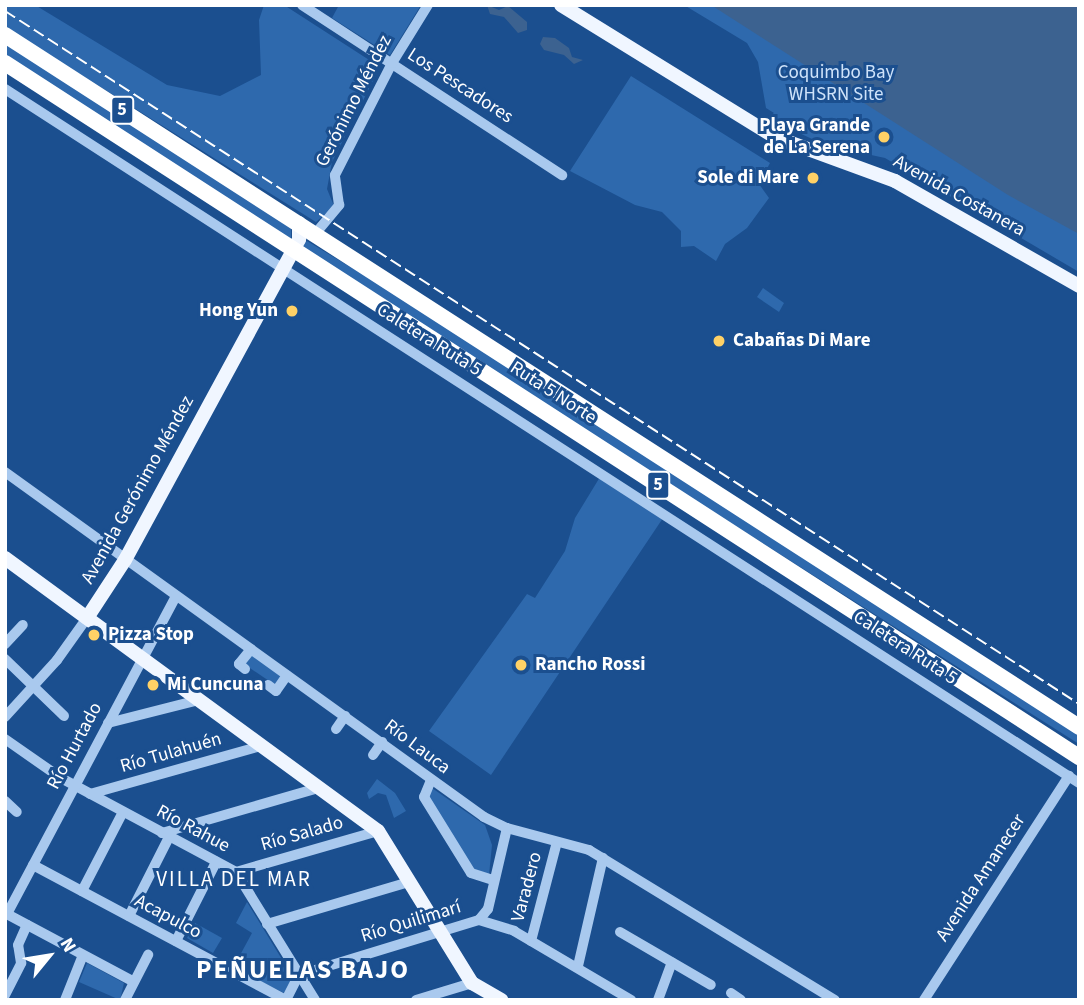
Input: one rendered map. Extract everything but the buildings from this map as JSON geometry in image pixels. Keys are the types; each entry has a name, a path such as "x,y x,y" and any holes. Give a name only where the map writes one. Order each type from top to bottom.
{"highway":[{"name":"Ruta 5 Norte","path":"5,35 297,238 1079,757"},
{"name":"Ruta 5 Norte","path":"5,63 297,238 315,234 1079,727"}],"main road":[{"name":"Avenida Costanera","path":"561,5 775,137 913,190 1079,286"},
{"path":"283,268 297,238"},
{"name":"Avenida Gerónimo Méndez","path":"87,618 125,560 283,268"},
{"path":"5,558 377,831 472,983 501,1000"}],"street":[{"name":"Los Pescadores","path":"302,5 562,175"},
{"name":"Gerónimo Méndez","path":"315,234 339,205 335,175 391,63 428,5"},
{"name":"Caletera Ruta 5","path":"5,89 1074,779"},
{"name":"Río Lauca","path":"5,472 484,817 507,828 603,858 835,1000"},
{"name":"Río Hurtado","path":"6,913 176,596"},
{"name":"Avenida Gerónimo Méndez","path":"5,717 87,618"},
{"path":"5,644 23,625"},
{"path":"245,669 239,664 251,649"},
{"path":"5,659 65,716"},
{"path":"268,685 276,691 287,675"},
{"path":"108,723 199,700"},
{"path":"335,729 345,716"},
{"name":"Río Rahue","path":"5,738 74,785 236,872 315,1000"},
{"path":"373,755 382,742"},
{"name":"Río Tulahuén","path":"90,794 261,746"},
{"name":"Avenida Amanecer","path":"924,1000 1074,779"},
{"path":"431,780 424,797 471,873 493,880"},
{"path":"129,916 166,835 318,788"},
{"path":"5,801 17,812"},
{"path":"82,891 123,811"},
{"path":"484,817 495,838 498,859"},
{"path":"507,828 488,909 480,920 497,924 531,941 631,1000"},
{"name":"Río Salado","path":"236,872 377,831"},
{"name":"Varadero","path":"531,941 557,842"},
{"path":"578,967 603,858"},
{"path":"176,941 216,862"},
{"name":"Acapulco","path":"33,864 286,1000"},
{"path":"267,924 409,882"},
{"path":"488,909 497,924"},
{"path":"6,913 134,982"},
{"name":"Río Quilimarí","path":"299,975 480,920"},
{"path":"5,995 21,963 18,945 27,925"},
{"path":"620,932 711,985"},
{"path":"65,1000 83,955"},
{"path":"125,1000 148,955"},
{"path":"658,1000 672,962"},
{"path":"286,1000 299,975"},
{"path":"416,1000 472,983"}],"green space":[{"path":"5,5 35,5 167,85 220,96 261,75 259,20 264,5 284,5 380,67 332,162 327,189 334,206 316,222 5,27"},
{"path":"339,5 421,5 390,55 332,18"},
{"name":"Coquimbo Bay WHSRN Site","path":"684,5 814,5 1079,162 1079,272 885,158 825,145 767,118 774,113 766,108 758,62 747,43"},
{"path":"5,41 291,228 291,239 5,57"},
{"path":"631,76 770,163 759,184 769,198 747,228 725,244 716,261 694,246 681,247 681,231 662,212 635,205 570,171"},
{"path":"307,241 455,330 1079,733 1079,744 298,248"},
{"path":"763,288 784,303 779,312 757,297"},
{"name":"Rancho Rossi","path":"600,477 663,518 491,775 429,731 527,594 535,598 565,551 575,518"},
{"path":"251,654 282,675 275,685 244,664"},
{"path":"377,779 395,793 406,811 394,818 386,795 378,793 369,799 367,793"},
{"path":"432,788 485,825 492,845 489,875 474,874 427,798"},
{"path":"247,902 294,979 284,993 244,973 248,962 239,957 252,933 236,923"},
{"path":"195,923 222,938 213,953 187,938"},
{"path":"87,963 124,983 120,1000 79,982"}],"shaded area":[{"path":"487,5 499,10 508,6 527,22 527,30 518,33 504,17 490,14"},
{"path":"711,5 1079,5 1079,234 1008,195"},
{"path":"543,37 555,38 569,48 572,57 583,60 574,64 564,55 544,50 540,44"}],"railway":[{"path":"5,11 1079,704"}],"place":[{"name":"Playa Grande de La Serena","path":"884,137"},
{"name":"Sole di Mare","path":"813,178"},
{"name":"Hong Yun","path":"292,311"},
{"name":"Cabañas Di Mare","path":"719,341"},
{"name":"Pizza Stop","path":"94,635"},
{"name":"Rancho Rossi","path":"521,665"},
{"name":"Mi Cuncuna","path":"153,685"}],"district":[{"name":"VILLA DEL MAR","path":"234,879"},
{"name":"PEÑUELAS BAJO","path":"303,970"}]}
